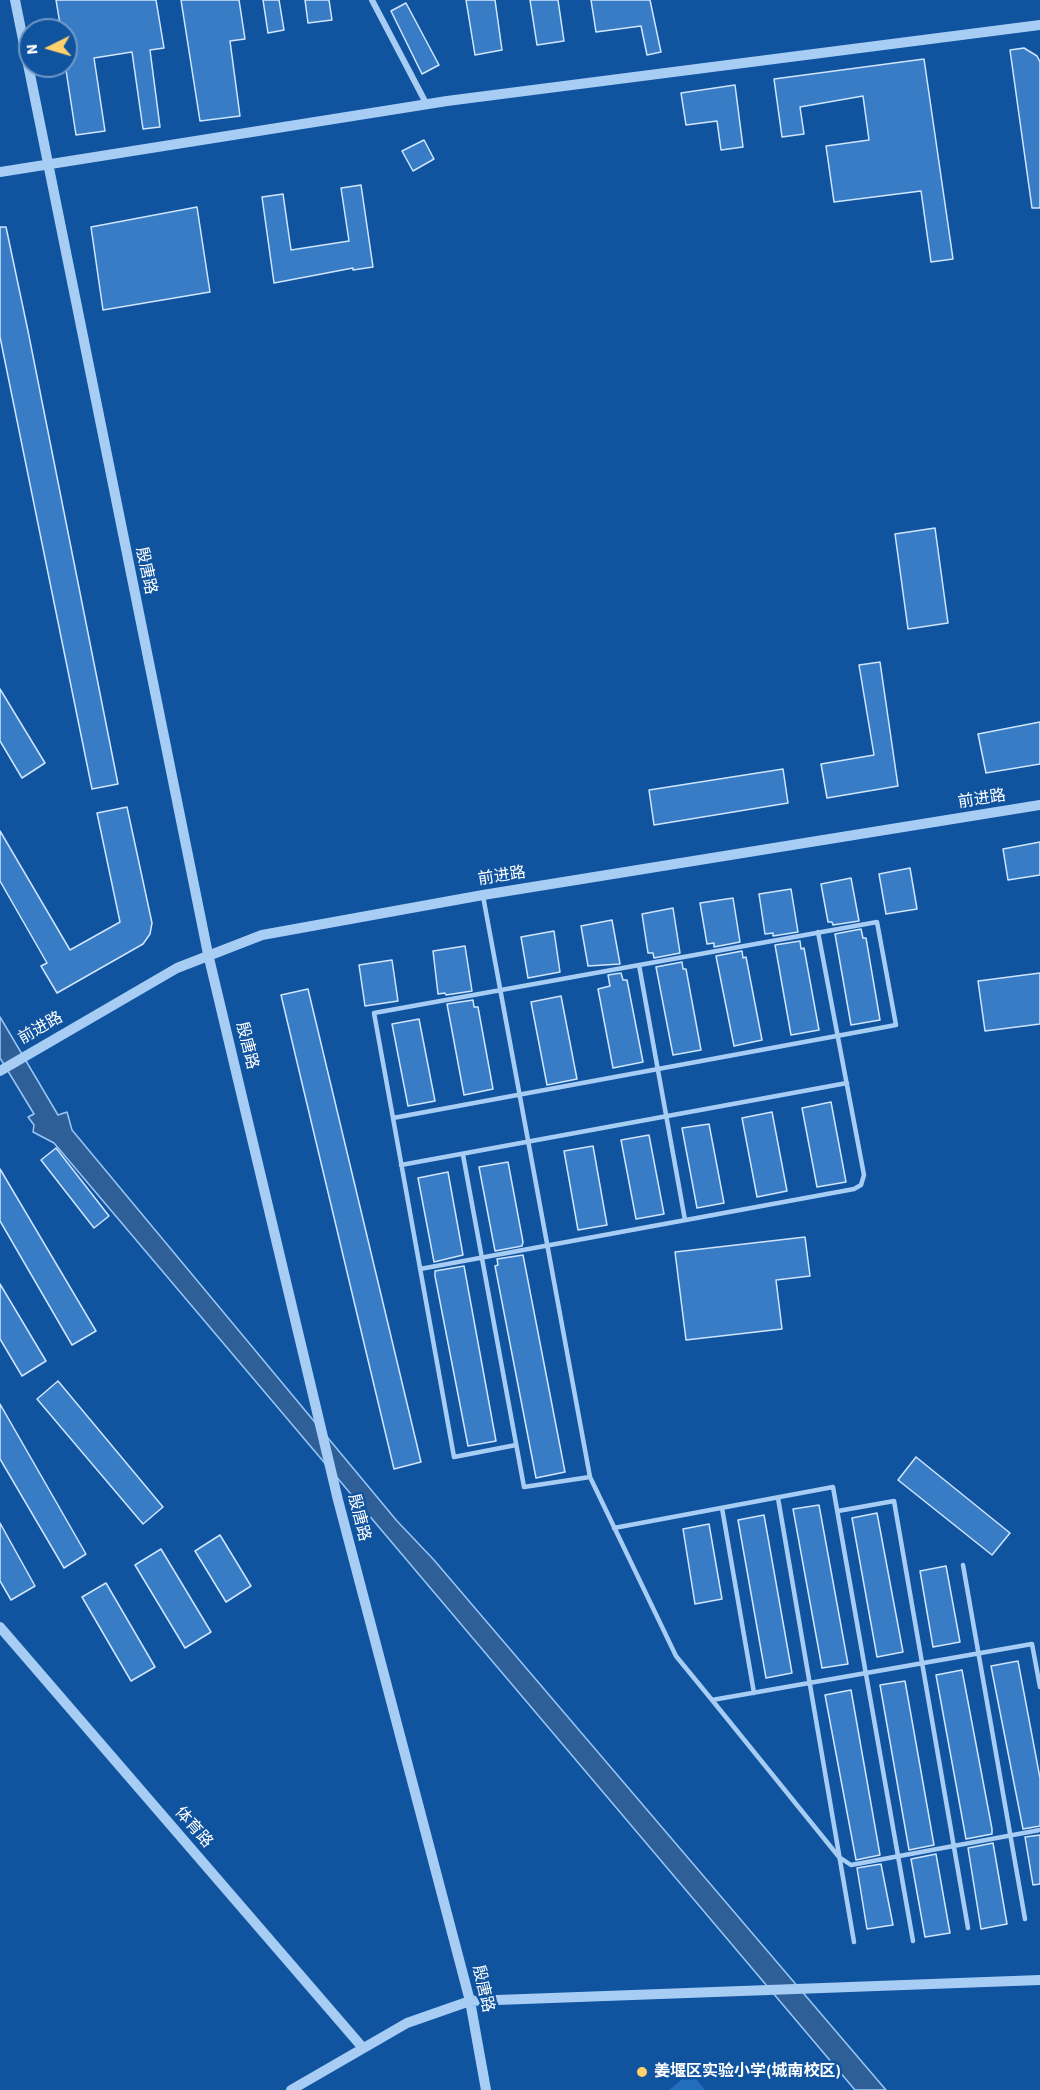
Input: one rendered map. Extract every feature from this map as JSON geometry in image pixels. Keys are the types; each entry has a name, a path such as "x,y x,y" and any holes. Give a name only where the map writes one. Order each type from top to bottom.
{"street":[{"name":"殷唐路","path":"15,0 46,165 208,954 319,1412 338,1500 470,2001 486,2090"},
{"path":"372,0 427,105"},
{"path":"0,172 427,105 1040,25"},
{"name":"前进路","path":"0,1071 177,968 208,954 262,935 483,895 1040,805"},
{"name":"体育路","path":"0,1627 363,2049"},
{"path":"291,2090 407,2023 470,2001 1040,1980"}],"lane":[{"path":"483,895 590,1477 676,1656 839,1857 851,1864 1040,1830"},
{"path":"393,1118 896,1024 877,922 374,1013 454,1457 516,1445"},
{"path":"420,1269 854,1189 861,1185 864,1175 818,932"},
{"path":"639,965 685,1220"},
{"path":"401,1165 847,1083"},
{"path":"462,1155 524,1487 590,1477"},
{"path":"614,1528 833,1487 913,1941"},
{"path":"778,1498 854,1942"},
{"path":"838,1510 894,1501 968,1928"},
{"path":"722,1508 754,1693"},
{"path":"963,1565 1025,1919"},
{"path":"712,1700 1032,1644 1040,1687"}],"shaded area":[{"path":"0,1017 58,1115 67,1112 72,1130 397,1521 434,1560 886,2090 855,2090 54,1143 33,1132 34,1125 28,1117 34,1114 0,1058"},
{"path":"691,2072 705,2090 669,2090"}],"building":[{"path":"56,0 156,0 164,48 150,50 160,127 143,129 132,52 94,58 105,131 76,135 67,78 78,78 78,18 59,18"},
{"path":"181,0 239,0 245,39 230,41 240,116 200,121"},
{"path":"263,0 279,0 284,30 268,33"},
{"path":"305,0 329,0 332,20 308,23"},
{"path":"466,0 495,0 502,50 475,55"},
{"path":"530,0 558,0 564,41 537,45"},
{"path":"591,0 650,0 661,52 647,55 641,26 596,32"},
{"path":"406,3 439,65 422,74 391,11"},
{"path":"1024,48 1037,56 1040,62 1040,208 1032,208 1010,50"},
{"path":"924,59 953,259 931,262 921,191 834,202 826,146 869,140 863,96 800,107 804,134 782,137 774,79"},
{"path":"735,85 743,147 721,150 717,121 686,125 681,93"},
{"path":"424,140 434,159 413,171 402,151"},
{"path":"361,185 373,267 353,270 353,268 274,283 262,197 283,194 291,250 349,241 341,188"},
{"path":"197,207 210,292 103,310 91,227"},
{"path":"0,227 6,227 118,784 92,789 0,337"},
{"path":"935,528 948,623 908,629 895,534"},
{"path":"880,662 898,786 827,798 821,764 874,755 859,665"},
{"path":"0,689 45,763 22,778 0,741"},
{"path":"1040,722 1040,764 986,773 978,734"},
{"path":"783,769 788,803 654,825 649,790"},
{"path":"127,807 152,923 150,934 143,944 57,993 41,966 47,963 0,881 0,831 70,950 120,922 97,813"},
{"path":"1040,842 1040,875 1008,880 1003,849"},
{"path":"910,868 917,909 886,914 879,874"},
{"path":"851,878 859,921 833,925 832,922 828,922 821,884"},
{"path":"791,889 798,932 773,936 773,933 765,934 759,894"},
{"path":"733,898 740,942 714,947 714,943 707,944 700,903"},
{"path":"673,908 680,953 654,958 653,953 648,953 642,914"},
{"path":"612,920 620,964 588,966 581,926"},
{"path":"861,929 863,938 866,938 880,1020 851,1025 835,934"},
{"path":"554,931 560,972 528,978 521,937"},
{"path":"800,941 801,949 804,948 819,1030 791,1035 775,945"},
{"path":"465,946 472,991 438,994 433,951"},
{"path":"742,951 743,958 746,957 762,1040 734,1046 716,956"},
{"path":"392,960 398,1001 365,1006 359,965"},
{"path":"682,962 683,969 686,969 701,1050 673,1055 656,967"},
{"path":"621,973 623,980 627,980 643,1062 613,1068 598,989 610,986 608,975"},
{"path":"1040,973 1040,1024 985,1031 978,981"},
{"path":"308,989 421,1462 394,1469 281,995"},
{"path":"561,996 577,1079 547,1085 531,1002"},
{"path":"473,1000 474,1007 478,1007 493,1089 464,1095 447,1004"},
{"path":"419,1019 435,1101 408,1106 392,1024"},
{"path":"831,1102 846,1182 817,1187 802,1108"},
{"path":"772,1112 787,1191 757,1197 742,1118"},
{"path":"709,1124 724,1203 697,1208 682,1128"},
{"path":"649,1135 664,1214 636,1219 621,1140"},
{"path":"593,1146 607,1225 578,1230 564,1151"},
{"path":"56,1148 109,1216 94,1228 41,1160"},
{"path":"508,1162 523,1242 522,1246 495,1251 479,1167"},
{"path":"0,1169 96,1331 72,1345 0,1221"},
{"path":"448,1172 463,1255 434,1262 418,1178"},
{"path":"805,1237 810,1276 776,1280 782,1329 686,1340 675,1252"},
{"path":"523,1255 565,1472 536,1478 495,1266 498,1265 497,1259"},
{"path":"464,1266 496,1441 468,1446 435,1276 435,1271"},
{"path":"0,1284 46,1361 22,1376 0,1339"},
{"path":"58,1381 163,1507 143,1524 37,1399"},
{"path":"0,1404 86,1554 64,1568 0,1459"},
{"path":"916,1457 1010,1533 992,1555 898,1480"},
{"path":"819,1505 848,1664 822,1668 793,1509"},
{"path":"877,1513 903,1652 877,1657 852,1518"},
{"path":"764,1515 792,1673 766,1678 738,1520"},
{"path":"0,1523 35,1586 11,1600 0,1581"},
{"path":"709,1524 722,1599 695,1604 683,1529"},
{"path":"220,1535 251,1586 226,1602 195,1551"},
{"path":"161,1549 211,1632 185,1648 135,1565"},
{"path":"946,1566 960,1642 933,1647 920,1571"},
{"path":"106,1583 155,1667 131,1681 82,1597"},
{"path":"1018,1661 1040,1778 1040,1826 1023,1829 991,1666"},
{"path":"962,1670 992,1829 992,1834 966,1839 936,1675"},
{"path":"905,1681 934,1845 909,1850 880,1685"},
{"path":"851,1690 880,1855 856,1860 825,1695"},
{"path":"1040,1835 1040,1884 1033,1885 1025,1837"},
{"path":"993,1843 1007,1924 981,1929 968,1848"},
{"path":"936,1854 950,1933 925,1937 911,1859"},
{"path":"881,1864 893,1925 867,1929 857,1868"}],"place":[{"name":"姜堰区实验小学(城南校区)","path":"642,2072"}]}
